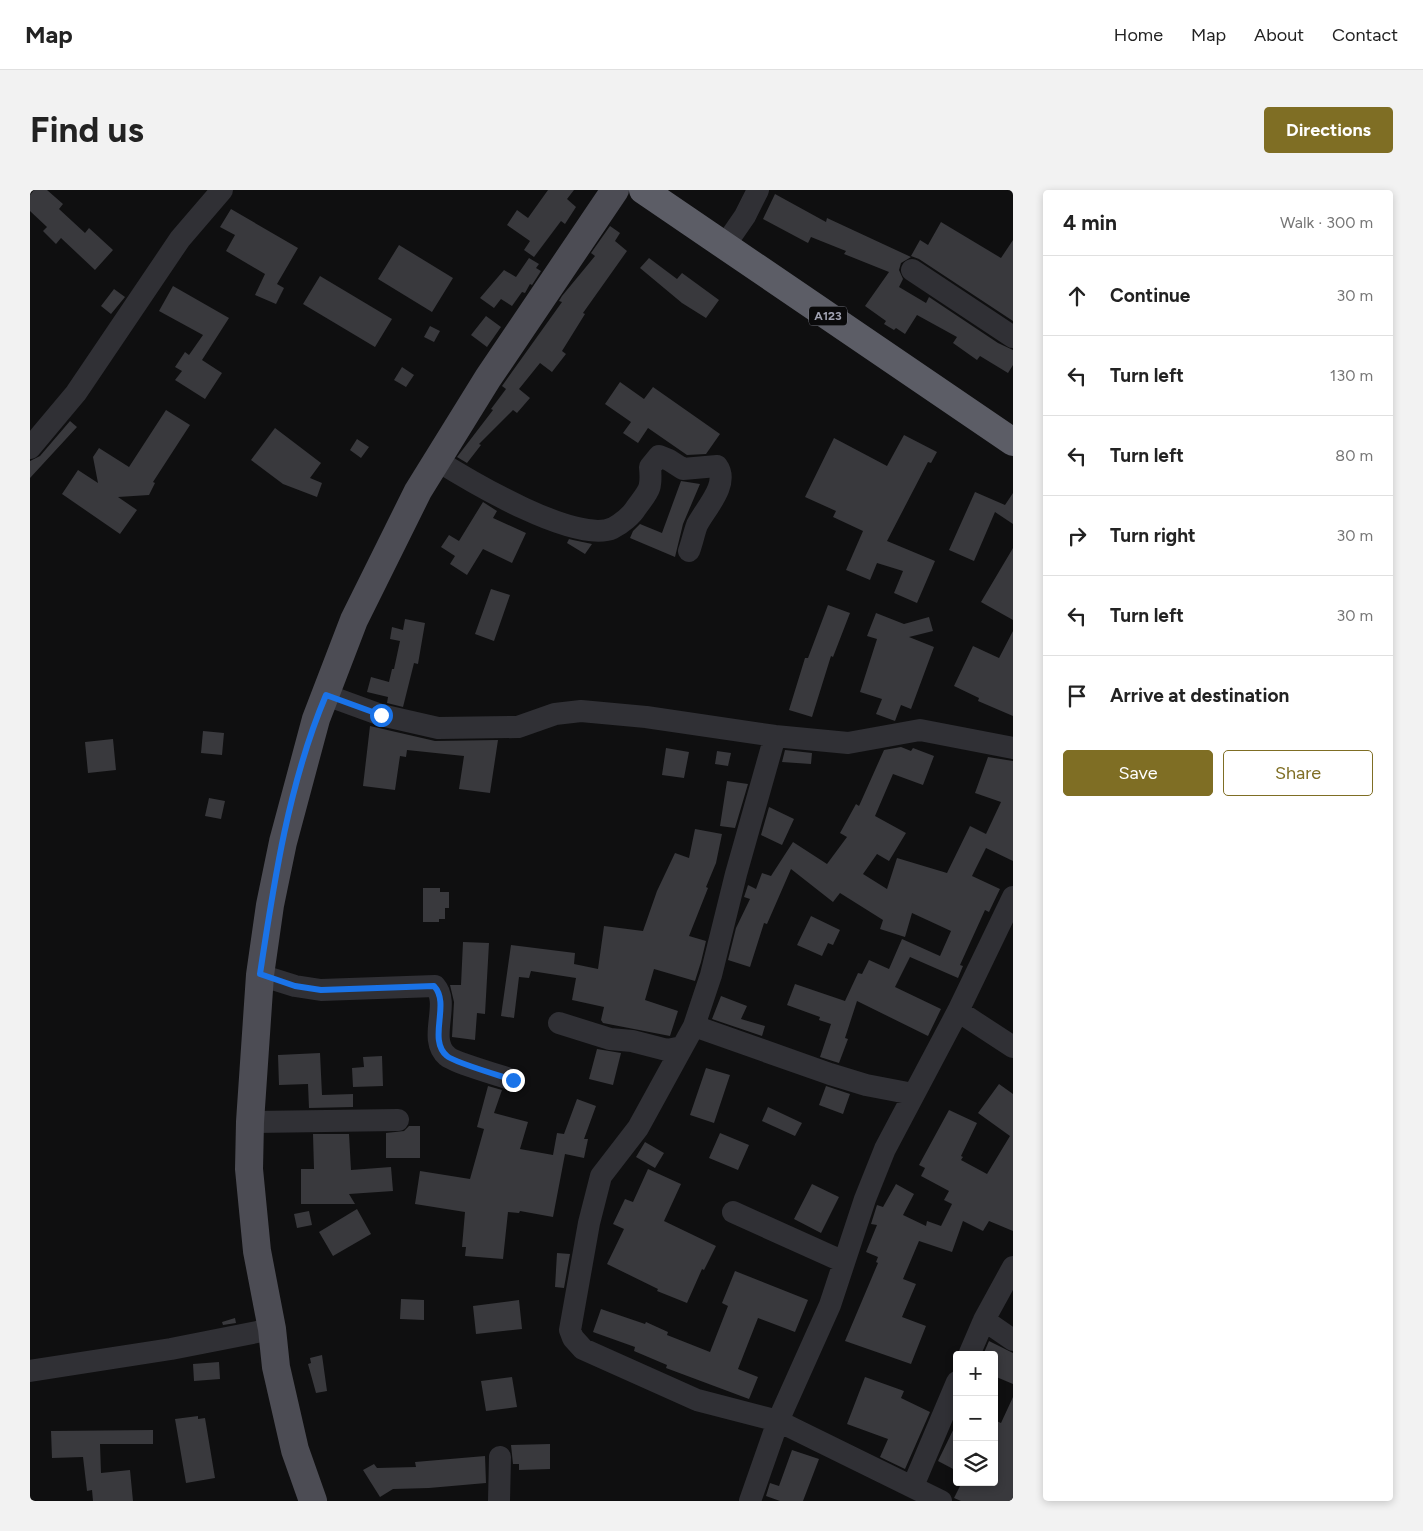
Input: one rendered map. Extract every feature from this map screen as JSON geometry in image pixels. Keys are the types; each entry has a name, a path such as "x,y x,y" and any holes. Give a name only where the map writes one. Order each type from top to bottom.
{"highway":[{"name":"A123","path":"644,190 1013,442"}],"main road":[{"path":"313,1501 295,1450 276,1368 272,1329 257,1251 249,1169 250,1122 260,974 270,905 293,800 316,719 354,620 418,492 488,378 615,190"}],"street":[{"path":"30,448 76,393 180,239 222,190"},
{"path":"724,245 745,216 758,190"},
{"path":"912,270 1013,337"},
{"path":"438,460 502,498 548,519 588,529 612,528 634,512 651,486 650,467 659,456 683,469 717,466 720,470 720,485 697,526 689,552"},
{"path":"326,695 381,715 438,728 518,727 555,714 581,711 646,717 775,736 848,743 920,730 1013,748"},
{"path":"775,736 736,874 711,975 694,1026 638,1128 601,1176 589,1223 570,1330 573,1338 583,1349 697,1400 778,1421 940,1501"},
{"path":"750,1501 778,1421 830,1305 865,1199 885,1149 912,1094 958,1010 1013,897"},
{"path":"260,974 295,986 321,990 434,986 440,998 440,1045 447,1057 513,1080"},
{"path":"958,1010 1013,1047"},
{"path":"559,1023 610,1039 632,1041 667,1050 682,1047"},
{"path":"694,1026 830,1074 866,1085 912,1094"},
{"path":"250,1122 398,1120"},
{"path":"733,1212 844,1262"},
{"path":"971,1351 984,1320 1013,1267"},
{"path":"984,1320 1013,1340"},
{"path":"30,1371 171,1350 272,1329"},
{"path":"913,1486 953,1391"},
{"path":"499,1501 500,1457"}],"building":[{"path":"34,190 47,190 63,204 59,209 85,233 89,228 113,250 95,270 61,238 56,244 43,231 47,227 30,211 30,195"},
{"path":"548,190 574,190 567,199 576,207 565,224 561,221 534,257 524,250 530,241 507,225 517,210 528,218"},
{"path":"775,194 826,222 827,218 911,257 901,263 899,270 903,279 899,287 926,303 929,297 998,343 1013,350 1013,365 1008,373 980,356 977,360 953,343 957,337 917,315 905,334 896,328 894,330 884,324 886,321 865,306 889,272 844,254 846,251 811,237 808,243 763,219"},
{"path":"231,209 298,248 277,284 284,288 276,304 255,295 265,274 226,251 235,235 220,227"},
{"path":"941,222 1001,258 1013,240 1013,321 919,259 911,256 920,240 928,245"},
{"path":"610,226 620,233 615,241 627,251 583,313 585,314 562,351 566,354 552,372 540,363 519,389 530,398 517,413 513,410 479,444 481,445 467,463 457,457 493,410 491,409 506,389 502,386 562,302 559,301 562,296 595,256 591,253"},
{"path":"399,245 453,278 432,312 378,279"},
{"path":"529,258 539,264 536,268 541,271 532,285 530,284 525,293 522,292 512,306 501,299 494,308 480,298 504,270 516,277"},
{"path":"649,258 677,279 682,273 719,300 706,318 682,303 640,268"},
{"path":"320,276 392,319 375,347 303,304"},
{"path":"173,286 229,318 202,360 222,373 205,399 175,380 182,371 175,367 185,352 189,355 203,335 159,311"},
{"path":"114,289 125,297 111,314 101,306"},
{"path":"486,316 501,327 487,347 471,335"},
{"path":"430,326 440,331 434,342 424,337"},
{"path":"402,367 414,375 406,387 394,380"},
{"path":"620,382 644,399 653,387 720,434 706,454 687,455 648,428 638,443 623,433 631,422 605,404"},
{"path":"166,410 190,425 153,482 155,483 149,495 118,497 137,510 120,534 62,494 78,470 98,483 93,457 99,448 129,467"},
{"path":"70,421 77,427 30,478 30,461 40,456"},
{"path":"275,428 321,463 310,478 322,483 317,497 283,484 251,460"},
{"path":"904,435 937,452 931,463 928,462 887,541 935,561 917,603 894,593 903,571 877,563 870,580 846,570 863,531 833,517 836,511 805,497 834,438 887,466"},
{"path":"357,439 369,447 361,458 350,450"},
{"path":"681,481 700,484 683,524 675,557 630,538 633,531 640,524 662,533"},
{"path":"975,492 1005,505 1013,493 1013,524 995,512 974,561 949,550"},
{"path":"483,502 497,511 493,518 526,533 512,563 483,549 467,575 450,564 455,556 441,547 449,535 459,541"},
{"path":"569,539 592,544 585,554 567,543"},
{"path":"1013,548 1013,620 981,602"},
{"path":"491,589 510,595 494,641 475,634"},
{"path":"828,605 850,613 833,657 831,656 812,717 789,710 805,658 808,658"},
{"path":"876,613 904,624 929,617 933,631 909,637 934,647 911,709 901,705 895,721 876,714 882,699 860,692 877,639 867,636"},
{"path":"405,619 425,623 418,664 414,663 403,707 387,703 388,697 367,692 371,677 389,682 400,641 390,639 392,627 403,630"},
{"path":"1013,631 1013,716 978,701 979,698 954,686 973,646 999,658"},
{"path":"370,726 435,741 498,740 490,793 459,789 464,756 407,750 406,757 400,756 395,790 363,786"},
{"path":"203,731 224,733 222,755 201,753"},
{"path":"113,739 116,770 88,773 85,742"},
{"path":"901,747 911,751 913,748 934,756 923,785 893,774 875,816 906,833 889,861 877,854 863,874 887,889 897,858 947,873 970,826 986,834 1001,802 975,793 988,757 1013,761 1013,861 986,848 972,876 1000,889 989,912 985,910 960,965 963,966 958,978 910,957 895,987 941,1009 928,1036 857,1001 845,1038 848,1039 839,1063 820,1057 831,1024 819,1020 820,1017 787,1005 795,984 845,1001 858,973 862,974 869,960 889,969 902,939 940,956 951,931 912,913 905,937 880,929 883,920 840,893 833,902 791,869 767,924 764,923 750,967 728,960 736,928 750,899 744,897 748,885 756,889 762,873 771,876 793,842 827,864 847,837 840,833 856,804 859,806 884,750"},
{"path":"666,748 689,752 684,778 662,775"},
{"path":"785,750 812,753 811,764 782,762"},
{"path":"717,751 731,753 728,766 715,764"},
{"path":"727,781 748,784 735,828 720,826"},
{"path":"209,798 225,801 221,819 205,816"},
{"path":"769,807 794,819 782,845 761,835"},
{"path":"695,829 722,834 716,863 706,887 708,888 689,936 706,941 701,962 695,981 654,969 645,1000 678,1011 670,1036 603,1023 601,1020 604,1007 572,1000 576,978 531,971 529,978 519,977 514,1018 501,1016 511,945 575,953 574,964 598,969 604,926 643,931 657,891 675,853 689,858"},
{"path":"423,888 440,888 440,892 449,892 449,908 445,908 445,919 439,919 439,922 423,922"},
{"path":"811,916 840,930 833,945 828,943 822,956 797,945"},
{"path":"463,942 489,943 485,1014 477,1013 475,1040 452,1037 454,1002 450,985 461,985"},
{"path":"721,996 747,1006 741,1019 765,1026 762,1036 712,1019"},
{"path":"597,1049 621,1053 613,1085 589,1079"},
{"path":"320,1053 322,1095 353,1094 353,1107 309,1108 308,1084 279,1085 278,1055"},
{"path":"382,1056 383,1086 353,1087 352,1068 364,1067 363,1057"},
{"path":"706,1068 730,1075 714,1123 690,1115"},
{"path":"999,1084 1013,1094 1013,1231 989,1221 983,1231 963,1221 952,1252 919,1241 903,1279 916,1284 902,1317 926,1326 911,1364 845,1341 878,1263 876,1262 878,1257 866,1252 877,1225 871,1224 877,1205 883,1207 896,1184 914,1194 903,1215 926,1226 927,1221 941,1226 952,1204 944,1200 949,1191 921,1176 925,1168 919,1165 949,1110 977,1123 961,1156 963,1157 961,1160 987,1174 1010,1136 978,1113"},
{"path":"488,1086 502,1090 494,1113 528,1122 520,1149 553,1155 557,1133 564,1134 577,1099 596,1106 584,1139 588,1139 584,1158 565,1154 553,1217 520,1211 519,1213 508,1212 503,1259 465,1256 466,1247 462,1247 465,1212 415,1204 420,1171 470,1179 484,1129 477,1127"},
{"path":"826,1086 850,1094 843,1114 819,1105"},
{"path":"768,1107 802,1123 795,1136 762,1121"},
{"path":"409,1126 420,1126 420,1158 386,1158 386,1133 404,1131"},
{"path":"720,1133 749,1145 738,1170 709,1158"},
{"path":"313,1134 349,1134 351,1170 391,1167 393,1191 349,1194 355,1204 301,1204 301,1169 314,1169"},
{"path":"645,1142 664,1153 655,1168 636,1157"},
{"path":"648,1169 681,1184 664,1221 716,1246 704,1270 702,1269 687,1303 657,1291 658,1289 607,1264 624,1229 613,1224 625,1199 633,1202"},
{"path":"812,1184 839,1197 821,1233 794,1219"},
{"path":"357,1209 371,1234 333,1256 319,1232"},
{"path":"309,1211 312,1225 297,1228 294,1214"},
{"path":"557,1253 570,1254 564,1288 555,1287"},
{"path":"735,1271 808,1300 795,1332 758,1318 738,1369 758,1377 749,1399 666,1368 667,1365 634,1351 635,1347 593,1332 601,1309 645,1324 646,1322 668,1332 667,1335 710,1352 728,1306 722,1303"},
{"path":"401,1299 424,1300 424,1320 400,1319"},
{"path":"519,1300 522,1329 476,1334 473,1306"},
{"path":"235,1318 236,1323 223,1325 222,1322"},
{"path":"989,1341 1013,1353 1013,1384 998,1378 998,1351 985,1351"},
{"path":"322,1355 327,1391 316,1393 308,1364 311,1363 310,1358"},
{"path":"219,1362 220,1379 194,1381 193,1364"},
{"path":"512,1377 517,1407 486,1411 481,1381"},
{"path":"865,1377 904,1391 901,1398 930,1412 905,1469 880,1457 888,1439 847,1424"},
{"path":"1013,1397 1013,1501 961,1501 954,1498 960,1486 998,1486 998,1422 1001,1423"},
{"path":"198,1416 198,1419 205,1418 215,1478 186,1483 175,1419"},
{"path":"153,1430 153,1444 100,1444 101,1473 130,1470 133,1501 93,1501 92,1490 87,1491 83,1457 52,1458 51,1431"},
{"path":"953,1430 953,1469 938,1461"},
{"path":"550,1444 550,1469 519,1470 519,1464 513,1464 511,1445"},
{"path":"792,1450 819,1459 803,1501 780,1501 766,1496 770,1483 779,1486"},
{"path":"485,1456 486,1483 393,1489 380,1497 363,1470 374,1464 377,1468 416,1467 415,1462"}],"route":[{"path":"381,715 326,695 316,719 297,783 270,905 260,974 295,986 321,990 434,986 438,990 440,998 440,1045 447,1057 513,1080"}]}
